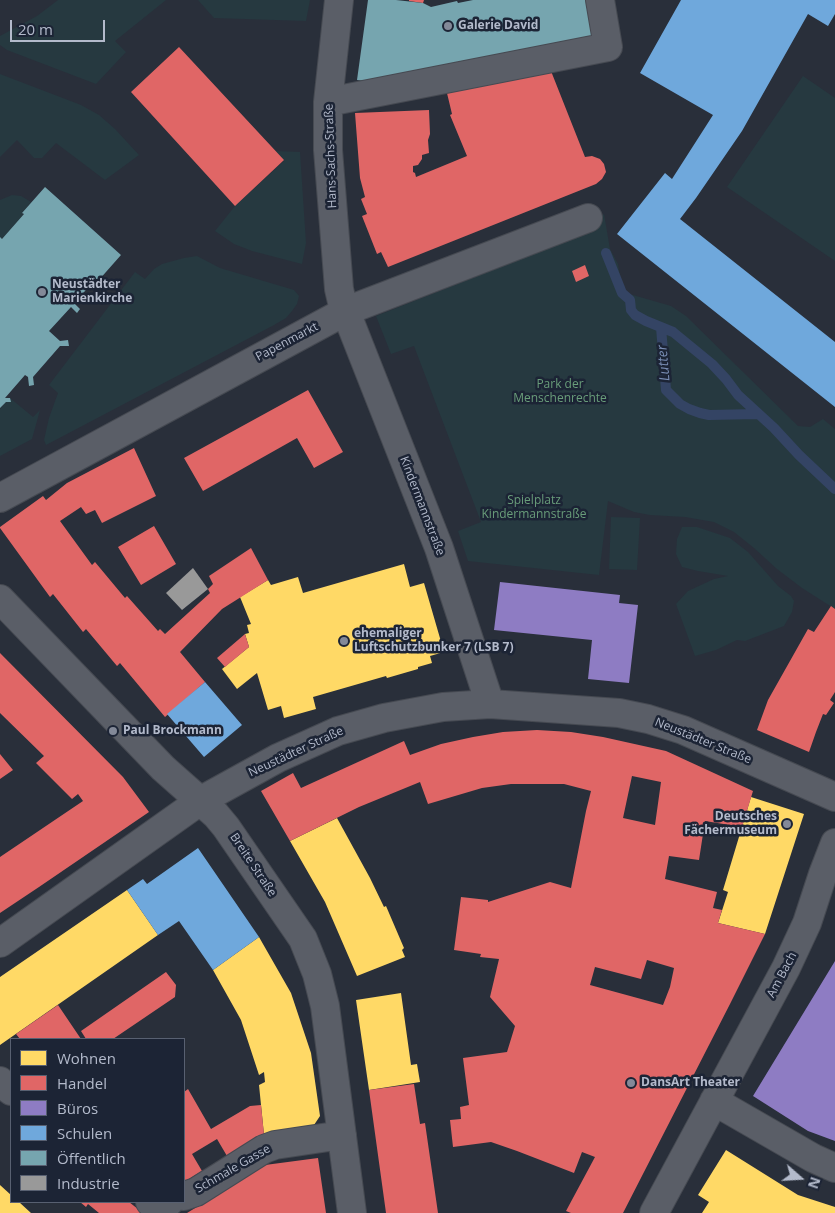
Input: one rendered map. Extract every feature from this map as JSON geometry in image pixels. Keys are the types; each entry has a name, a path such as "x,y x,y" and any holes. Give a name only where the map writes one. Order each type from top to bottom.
{"street":[{"name":"Hans-Sachs-Straße","path":"339,0 328,102 328,150 339,289 346,310"},
{"path":"328,102 608,47 600,0"},
{"name":"Papenmarkt","path":"0,498 346,310 588,218"},
{"name":"Kindermannstraße","path":"346,310 439,548 490,704"},
{"name":"Breite Straße","path":"0,599 163,768 226,826 297,931 317,974 325,1006 352,1213"},
{"name":"Neustädter Straße","path":"0,943 200,801 278,758 338,731 384,718 443,707 490,704 619,713 648,719 683,730 835,797"},
{"name":"Am Bach","path":"654,1213 798,945 835,843"},
{"path":"0,1081 10,1090"},
{"path":"714,1101 813,1158 835,1168"},
{"name":"Schmale Gasse","path":"185,1196 196,1192 264,1149 275,1145 342,1135"},
{"path":"153,1203 160,1205 166,1203"}],"green space":[{"path":"58,0 166,0 115,41 126,52 96,84 7,50 0,45 0,36 37,16"},
{"path":"198,0 310,0 306,21 214,18"},
{"path":"0,74 81,105 99,115 139,155 105,180 56,143 42,158 34,158 17,140 0,157"},
{"path":"803,76 835,98 835,261 727,187"},
{"path":"276,151 300,152 306,243 302,264 252,251 234,244 215,231 235,206 284,161"},
{"path":"12,195 21,196 31,202 22,213 23,215 2,239 0,237 0,200"},
{"name":"Park der Menschenrechte","path":"604,214 610,249 618,264 626,293 671,306 686,316 798,426 810,427 823,419 835,429 835,609 777,569 734,532 714,522 634,512 608,501 599,575 468,561 458,531 481,522 414,346 391,354 376,316 584,234"},
{"path":"197,256 220,268 294,290 299,296 297,304 286,318 274,325 46,445 44,440 49,418 58,393 49,385 135,272 145,279 154,269 162,264"},
{"path":"10,398 33,417 40,410 32,439 0,456 0,409 6,402 10,402"},
{"path":"611,517 640,518 637,570 609,569"},
{"path":"682,527 697,527 730,538 748,552 794,601 792,612 784,626 745,641 737,640 716,650 695,656 676,604 688,591 714,579 728,576 682,567 676,554 677,539"}],"building: Wohnen":[{"name":"ehemaliger Luftschutzbunker 7 (LSB 7)","path":"404,564 410,587 424,583 444,652 430,656 432,663 387,678 386,676 313,697 316,709 284,718 281,706 268,710 257,673 237,689 222,669 249,647 245,634 249,633 247,625 251,624 240,597 268,580 271,585 298,577 303,593"},
{"path":"751,797 804,814 765,934 718,923 728,892 723,890"},
{"path":"337,818 384,907 386,906 404,948 402,950 405,957 357,976 325,902 290,841"},
{"path":"127,890 158,935 0,1045 0,977"},
{"path":"259,937 291,993 311,1053 320,1116 314,1125 264,1135 259,1085 265,1082 264,1072 259,1075 241,1020 213,970"},
{"path":"401,993 411,1065 417,1064 420,1082 369,1090 356,1000"},
{"path":"726,1150 798,1195 835,1207 835,1213 702,1213 709,1202 698,1195"},
{"path":"0,1185 10,1194 10,1203 20,1203 31,1213 0,1213"}],"building: Handel":[{"path":"409,0 424,0 423,3"},
{"path":"179,47 284,160 235,206 131,92"},
{"path":"549,66 585,157 592,156 600,159 604,164 606,172 602,179 596,184 388,267 381,252 377,254 362,216 367,214 361,199 365,197 360,178 355,113 429,110 429,153 422,155 418,165 413,166 413,172 416,177 467,156 450,115 452,114 446,89"},
{"path":"585,265 589,276 576,282 572,271"},
{"path":"308,390 343,452 314,468 297,438 203,491 184,458"},
{"path":"134,448 156,496 102,523 95,510 86,514 81,507 60,521 92,565 95,562 125,598 127,596 158,631 160,629 165,634 210,593 208,589 213,584 209,576 251,548 268,580 222,609 180,652 205,682 165,717 120,663 117,666 86,629 83,632 53,594 50,597 0,528 43,496 46,500 67,483"},
{"path":"154,526 176,564 141,585 118,547"},
{"path":"831,606 835,609 835,692 830,700 834,703 826,715 823,714 809,752 757,730 768,700 808,629 814,632"},
{"path":"245,634 249,647 225,667 217,658"},
{"path":"0,653 123,777 149,812 0,913 0,857 83,801 78,794 72,799 36,763 44,756 0,713"},
{"path":"537,730 571,732 666,751 753,791 742,827 705,821 699,860 669,856 665,879 717,892 713,908 722,910 718,923 765,934 623,1213 571,1213 566,1211 595,1157 582,1152 574,1173 491,1142 453,1147 450,1120 461,1119 460,1107 469,1105 463,1058 507,1052 515,1026 490,997 499,959 480,957 481,954 454,950 461,897 488,900 488,902 550,882 571,888 591,791 564,784 511,784 482,788 428,804 420,782 359,807 290,841 261,791 293,773 301,788 404,741 410,755 441,744 503,732","holes":["632,776 661,782 655,825 623,818","647,960 674,968 670,987 663,1005 590,985 595,967 641,979"]},
{"path":"0,754 13,770 0,779"},
{"path":"166,972 176,985 175,997 114,1038 85,1038 81,1031"},
{"path":"58,1005 80,1038 19,1038 16,1034"},
{"path":"414,1084 420,1124 425,1123 438,1213 386,1213 369,1090"},
{"path":"188,1089 211,1129 250,1106 261,1105 264,1135 227,1156 217,1139 192,1154 202,1171 185,1181 185,1091"},
{"path":"318,1158 326,1213 187,1213 265,1165"},
{"path":"81,1203 130,1203 143,1213 99,1213 88,1204 86,1207"}],"building: Büros":[{"path":"500,582 620,595 619,603 638,605 629,683 588,679 592,640 494,630"},
{"path":"835,961 835,1141 808,1131 753,1096"}],"building: Schulen":[{"path":"681,0 835,0 835,14 828,26 808,14 742,131 680,219 835,342 835,407 617,234 665,173 672,179 713,115 640,73"},
{"path":"205,682 242,725 204,757 167,714"},
{"path":"198,848 259,937 213,970 179,921 158,935 127,890 143,879 147,884"}],"building: Öffentlich":[{"path":"368,0 396,0 423,3 431,7 457,1 458,3 473,0 595,0 598,36 373,82 357,80"},
{"name":"Neustädter Marienkirche","path":"45,187 121,255 98,281 96,279 74,303 80,309 77,313 71,307 49,331 60,341 68,340 69,346 60,346 33,377 34,385 29,386 28,377 25,375 5,398 10,398 11,402 6,402 0,408 0,237 2,239"}],"building: Industrie":[{"path":"193,568 208,589 182,610 166,593"}],"waterway":[{"name":"Lutter","path":"606,253 622,293 630,300 631,310 635,315 673,332 712,364 738,395 835,489"},
{"name":"Lutter","path":"661,327 666,390 680,404 709,415 757,414"}],"place":[{"name":"Galerie David","path":"448,26"},
{"name":"Neustädter Marienkirche","path":"42,292"},
{"name":"ehemaliger Luftschutzbunker 7 (LSB 7)","path":"344,641"},
{"name":"Paul Brockmann","path":"113,731"},
{"name":"Deutsches Fächermuseum","path":"787,824"},
{"name":"DansArt Theater","path":"631,1083"}],"park label":[{"name":"Spielplatz Kindermannstraße","path":"534,508"}]}
